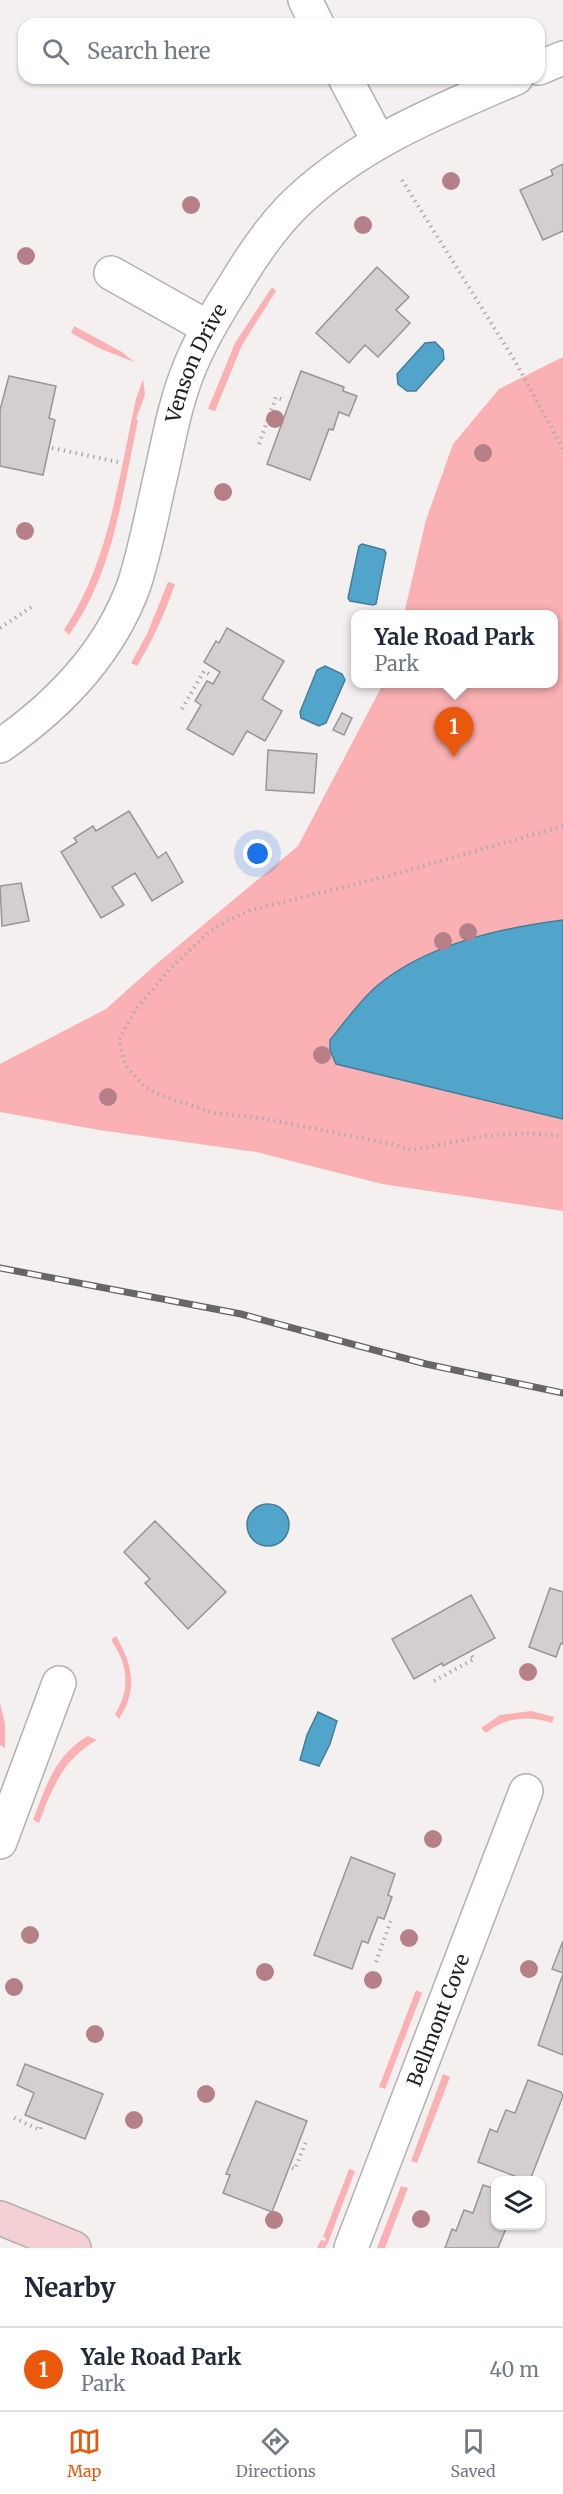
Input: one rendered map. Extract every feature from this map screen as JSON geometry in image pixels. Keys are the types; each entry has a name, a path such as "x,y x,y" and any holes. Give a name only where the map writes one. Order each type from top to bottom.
{"street":[{"path":"305,0 314,18"},
{"path":"545,66 563,58"},
{"path":"348,84 379,142"},
{"name":"Venson Drive","path":"0,746 51,708 77,681 96,656 116,623 139,567 174,417 187,374 207,327 253,255 290,209 336,170 379,142 439,111 502,84"},
{"path":"111,273 207,327"},
{"path":"0,1842 59,1683"},
{"name":"Bellmont Cove","path":"351,2248 526,1791"},
{"path":"0,2218 74,2248"}],"path":[{"path":"402,180 509,351 563,448"},
{"path":"259,444 276,397 283,400"},
{"path":"52,448 118,462"},
{"path":"0,628 33,606"},
{"path":"182,709 204,671 212,676"},
{"path":"563,826 392,875 251,910 227,921 209,932 169,970 136,1009 119,1040 125,1065 144,1086 158,1094 214,1113 266,1119 413,1150 483,1136 526,1132 563,1136"},
{"path":"434,1681 474,1659 471,1655"},
{"path":"376,1962 391,1920"},
{"path":"14,2118 40,2130 41,2126"},
{"path":"292,2168 295,2169 307,2139"}],"shaded area":[{"path":"272,287 276,291 242,345 215,411 208,409 235,343"},
{"path":"74,326 122,352 134,362 101,349 71,333"},
{"path":"563,357 563,1211 382,1184 256,1152 99,1130 0,1112 0,1064 106,1009 298,846 381,688 558,688 558,610 405,610 426,520 453,444 499,389"},
{"path":"143,379 145,395 136,419 138,420 114,532 97,585 69,635 64,630 80,603 102,547 136,399"},
{"path":"168,582 175,584 171,595 163,616 137,666 131,663 147,634"},
{"path":"116,1636 126,1657 131,1678 129,1698 119,1719 115,1714 124,1695 125,1677 121,1658 111,1640"},
{"path":"0,1703 5,1723 5,1748 0,1745"},
{"path":"531,1711 554,1717 552,1723 526,1718 501,1724 486,1733 481,1728 500,1715"},
{"path":"88,1736 97,1740 67,1765 54,1786 39,1823 33,1820 53,1772 67,1752"},
{"path":"416,1990 422,1993 385,2089 379,2087"},
{"path":"443,2074 450,2077 417,2163 411,2161"},
{"path":"349,2169 355,2171 328,2243 325,2248 317,2248 321,2240 325,2241 326,2238 323,2237"},
{"path":"401,2186 408,2188 385,2248 377,2248"}],"water":[{"path":"435,342 443,350 444,359 416,391 407,391 398,384 397,374 425,343"},
{"path":"362,544 384,550 386,553 376,604 373,605 350,601 348,598 359,546"},
{"path":"325,666 342,674 345,680 326,723 319,726 301,718 300,712 317,670"},
{"path":"563,920 563,1119 336,1064 330,1050 330,1040 365,997 398,971 419,959 466,940 490,933"},
{"path":"268,1504 283,1510 289,1525 283,1540 268,1546 253,1540 247,1525 253,1510"},
{"path":"318,1712 337,1721 330,1744 319,1766 300,1760 307,1735"}],"building":[{"path":"563,164 563,231 543,240 520,190 553,175 551,170"},
{"path":"377,267 409,297 396,310 410,323 378,357 365,345 349,363 316,333"},
{"path":"301,371 344,387 343,391 357,396 349,416 339,412 333,430 329,429 310,480 267,464"},
{"path":"9,376 56,386 49,418 55,420 43,475 0,466 0,410"},
{"path":"227,628 284,661 262,699 282,711 265,741 247,731 233,755 187,729 201,705 195,701 207,681 213,684 220,672 204,662 216,641 219,643"},
{"path":"342,713 352,718 344,735 333,730"},
{"path":"268,750 317,754 314,793 266,790"},
{"path":"129,811 158,858 166,852 183,882 152,901 135,873 112,887 124,905 101,918 61,852 77,842 74,838 93,826 96,831"},
{"path":"21,883 29,921 2,926 0,886"},
{"path":"155,1521 226,1592 188,1629 145,1583 150,1579 124,1552"},
{"path":"550,1588 563,1592 563,1644 561,1643 556,1657 529,1647"},
{"path":"471,1595 495,1638 414,1679 392,1639"},
{"path":"351,1857 395,1874 388,1895 392,1897 384,1919 378,1917 368,1943 362,1941 352,1969 314,1955"},
{"path":"563,1941 563,1973 552,1969"},
{"path":"563,1974 563,2055 538,2045"},
{"path":"25,2064 103,2094 85,2139 25,2115 34,2093 17,2085"},
{"path":"528,2080 561,2092 563,2096 532,2176 515,2176 478,2162 490,2129 497,2132 506,2110 515,2113"},
{"path":"256,2101 307,2121 272,2212 223,2193 230,2175 226,2174"},
{"path":"483,2185 491,2187 491,2230 505,2230 498,2248 445,2248 452,2229 456,2231 464,2210 473,2213"}],"railway":[{"path":"0,1268 241,1314 426,1364 563,1393"}],"place":[{"name":"Yale Road Park","path":"454,757"}]}
